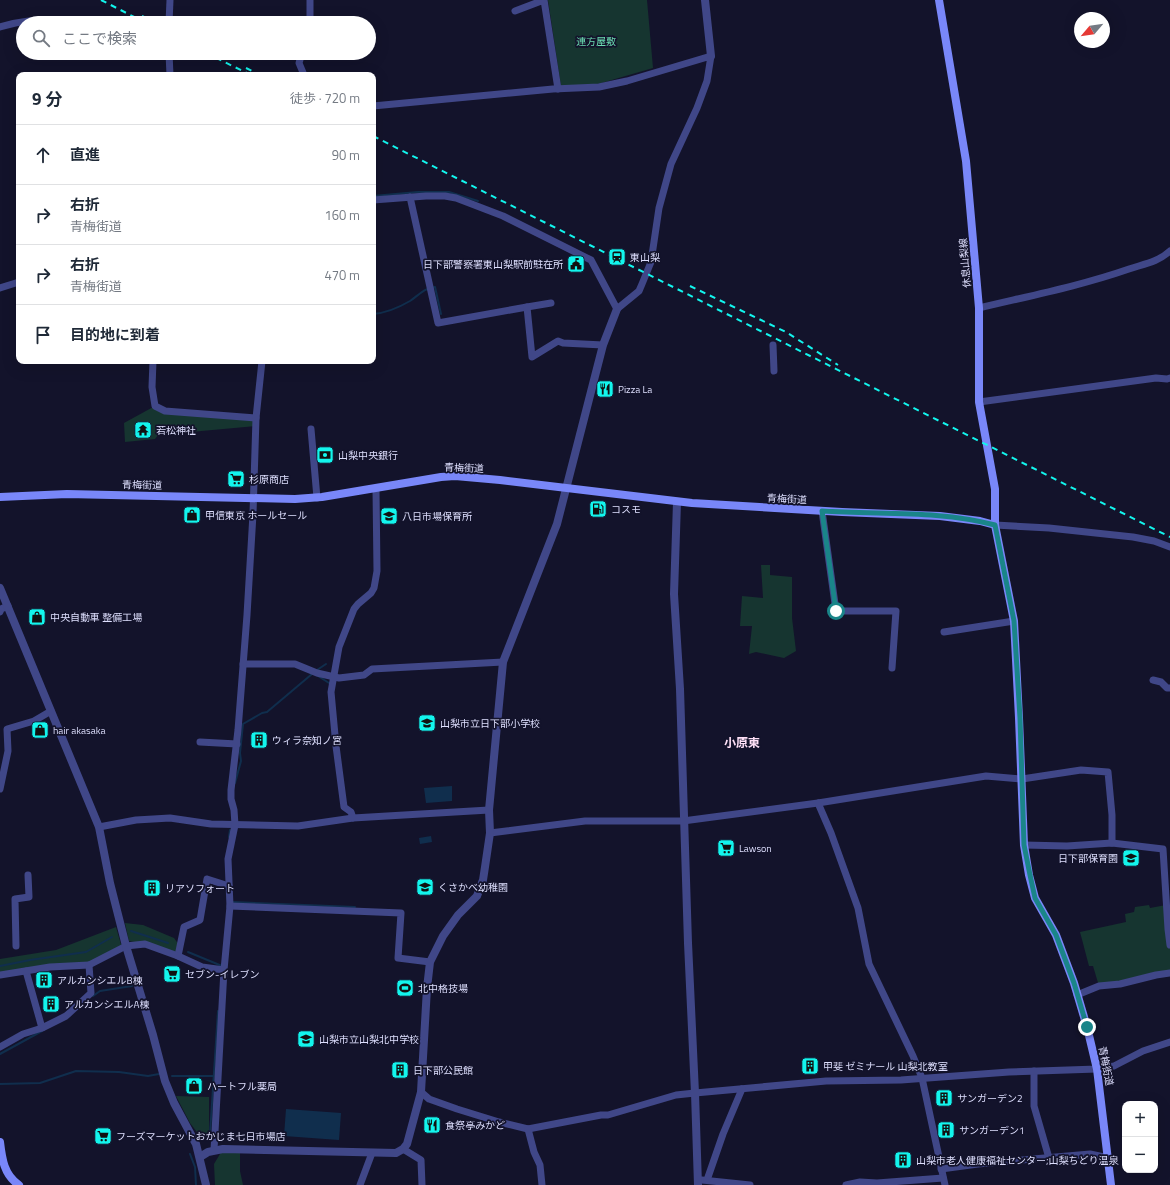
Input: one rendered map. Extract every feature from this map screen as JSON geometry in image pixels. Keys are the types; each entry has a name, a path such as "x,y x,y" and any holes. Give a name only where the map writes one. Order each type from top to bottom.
{"main road":[{"name":"休息山梨線","path":"939,0 966,161 979,308 979,402 995,489 995,525"},
{"name":"青梅街道","path":"0,497 67,494 295,499 317,498 441,477 455,476 500,480 677,502 822,511 940,516 980,521 995,525 1014,621 1024,845 1035,898 1056,935 1087,1027 1097,1069 1109,1158 1111,1185"},
{"path":"0,1142 2,1161 8,1175 19,1185"}],"street":[{"path":"169,16 170,0"},
{"path":"310,0 310,16"},
{"path":"516,10 544,0 558,89"},
{"path":"200,1157 208,1152 223,1149 372,1153 396,1152 403,1149 407,1144 421,1092 430,962 443,936 458,915 477,896 483,880 490,833 489,810 503,662 557,524 603,345 617,309 639,291 651,262 659,208 671,164 697,108 707,80 711,56 705,0"},
{"path":"0,27 16,22"},
{"path":"376,106 558,89 599,87 620,83 711,56"},
{"path":"169,60 170,72"},
{"path":"300,60 299,63 303,72"},
{"path":"376,200 445,196 456,198 503,216 591,260 617,309"},
{"path":"410,197 438,323 551,303"},
{"path":"979,308 1101,279 1151,263 1162,258 1170,251"},
{"path":"0,288 16,283"},
{"path":"528,307 532,357 558,340 563,343 603,345"},
{"path":"773,345 774,371"},
{"path":"153,364 152,387 155,406 165,411 256,418"},
{"path":"214,1150 224,970 230,906 228,860 235,825 231,790 237,744 243,664 254,498 256,418 262,364"},
{"path":"979,402 1156,378 1170,378"},
{"path":"311,429 317,498"},
{"path":"353,818 351,812 344,807 331,692 339,647 354,609 371,593 374,588 376,571 376,489"},
{"path":"677,502 674,594 680,689 684,821 696,1093 698,1182 707,1180 750,1185"},
{"path":"822,511 836,611 896,611 892,668"},
{"path":"995,525 1049,528 1133,537 1154,540 1170,547"},
{"path":"0,588 99,827 110,883 126,946 153,1035 165,1081 174,1104 196,1144 206,1185"},
{"path":"0,612 1,609 8,606"},
{"path":"944,632 1014,621"},
{"path":"243,664 295,664 333,680 364,675 372,669 503,662"},
{"path":"1153,680 1161,682 1167,688 1170,688"},
{"path":"0,789 8,751 7,729 34,721 52,711"},
{"path":"200,742 237,744"},
{"path":"490,833 584,822 684,821 818,803 986,776 1022,778 1081,770 1108,772 1112,815 1112,843"},
{"path":"818,803 831,833 858,908 869,964 922,1078 944,1181 860,1182 846,1185"},
{"path":"99,827 136,820 170,818 210,824 298,826 353,818 489,810"},
{"path":"1024,845 1067,846 1112,843 1163,849 1170,945"},
{"path":"16,946 15,898 30,897 28,875"},
{"path":"178,956 184,927 200,920 207,879 229,886"},
{"path":"230,906 401,913 398,958 430,962"},
{"path":"0,975 50,967 89,964 126,946 145,944 178,956 202,967 224,970"},
{"path":"0,1047 23,1034 42,1028 66,1016 91,994 89,964"},
{"path":"26,971 42,1028"},
{"path":"1077,994 1099,986 1120,984 1170,973"},
{"path":"421,1092 429,1099 457,1109 528,1129 601,1115 608,1115 676,1095 826,1082 1097,1069 1114,1066 1143,1051 1170,1042"},
{"path":"1034,1071 1034,1106 1049,1158"},
{"path":"707,1180 723,1134 742,1089"},
{"path":"528,1129 534,1152 540,1165 542,1185"},
{"path":"403,1149 421,1160 422,1185"},
{"path":"360,1185 372,1153"},
{"path":"941,1169 978,1164 1090,1154 1109,1158"}],"green space":[{"name":"連方屋敷","path":"548,0 647,0 653,68 598,84 561,86"},
{"path":"155,406 166,411 256,418 256,426 158,435 155,439 125,442 124,423"},
{"path":"761,565 770,565 770,575 792,577 792,618 796,651 784,658 756,652 749,654 752,626 740,626 742,596 763,598"},
{"path":"1149,905 1150,908 1166,905 1170,941 1170,970 1099,986 1093,966 1089,966 1080,932 1126,922 1125,914 1134,912 1135,907"},
{"path":"125,923 143,925 174,938 179,945 178,956 145,944 129,941"},
{"path":"116,927 122,948 89,965 0,975 0,959 56,950"},
{"path":"176,1096 209,1097 209,1138 200,1136 190,1123"},
{"path":"223,1149 240,1150 240,1171 243,1185 215,1185 214,1164"}],"water":[{"path":"452,786 452,801 426,803 424,788"},
{"path":"431,836 432,842 420,844 419,838"},
{"path":"286,1109 341,1113 339,1140 284,1136"}],"waterway":[{"path":"376,196 418,192 449,192 478,201"},
{"path":"376,314 383,313 396,308 410,301 425,290 435,287 441,314"},
{"path":"317,670 326,664"},
{"path":"235,783 241,761 240,753 243,724 262,713 267,712 312,674"},
{"path":"318,676 331,683"},
{"path":"229,837 230,830"},
{"path":"232,902 355,907"},
{"path":"131,931 168,943"},
{"path":"0,966 86,952 112,937"},
{"path":"188,952 222,966 222,964"},
{"path":"93,996 100,991 132,986"},
{"path":"210,1134 218,1011"},
{"path":"0,1054 42,1031"},
{"path":"0,1084 40,1083 76,1071 119,1072 148,1076 159,1074"},
{"path":"172,1076 214,1076"},
{"path":"190,1154 195,1167 196,1185"}],"railway":[{"path":"101,0 132,16"},
{"path":"220,60 245,72"},
{"path":"246,68 254,72"},
{"path":"376,138 1170,537"},
{"path":"690,286 786,332 838,365"}],"place":[{"name":"東山梨","path":"617,257"},
{"name":"日下部警察署東山梨駅前駐在所","path":"576,264"},
{"name":"Pizza La","path":"605,389"},
{"name":"若松神社","path":"143,430"},
{"name":"山梨中央銀行","path":"325,455"},
{"name":"杉原商店","path":"236,479"},
{"name":"コスモ","path":"598,509"},
{"name":"甲信東京 ホールセール","path":"192,515"},
{"name":"八日市場保育所","path":"389,516"},
{"name":"中央自動車 整備工場","path":"37,617"},
{"name":"山梨市立日下部小学校","path":"427,723"},
{"name":"hair akasaka","path":"40,730"},
{"name":"ウィラ奈知ノ宮","path":"259,740"},
{"name":"Lawson","path":"726,848"},
{"name":"日下部保育園","path":"1131,858"},
{"name":"くさかべ幼稚園","path":"425,887"},
{"name":"リアソフォート","path":"152,888"},
{"name":"セブン-イレブン","path":"172,974"},
{"name":"アルカンシエルB棟","path":"44,980"},
{"name":"北中格技場","path":"405,988"},
{"name":"アルカンシエルA棟","path":"51,1004"},
{"name":"山梨市立山梨北中学校","path":"306,1039"},
{"name":"甲斐 ゼミナール 山梨北教室","path":"810,1066"},
{"name":"日下部公民館","path":"400,1070"},
{"name":"ハートフル薬局","path":"194,1086"},
{"name":"サンガーデン2","path":"944,1098"},
{"name":"食祭亭みかど","path":"432,1125"},
{"name":"サンガーデン1","path":"946,1130"},
{"name":"フーズマーケットおかじま七日市場店","path":"103,1136"},
{"name":"山梨市老人健康福祉センター;山梨ちどり温泉","path":"903,1160"}],"district":[{"name":"小原東","path":"742,742"}],"route":[{"path":"836,611 822,511 940,516 980,521 995,525 1014,621 1020,718 1024,845 1035,898 1056,935 1074,983 1087,1027"}]}
